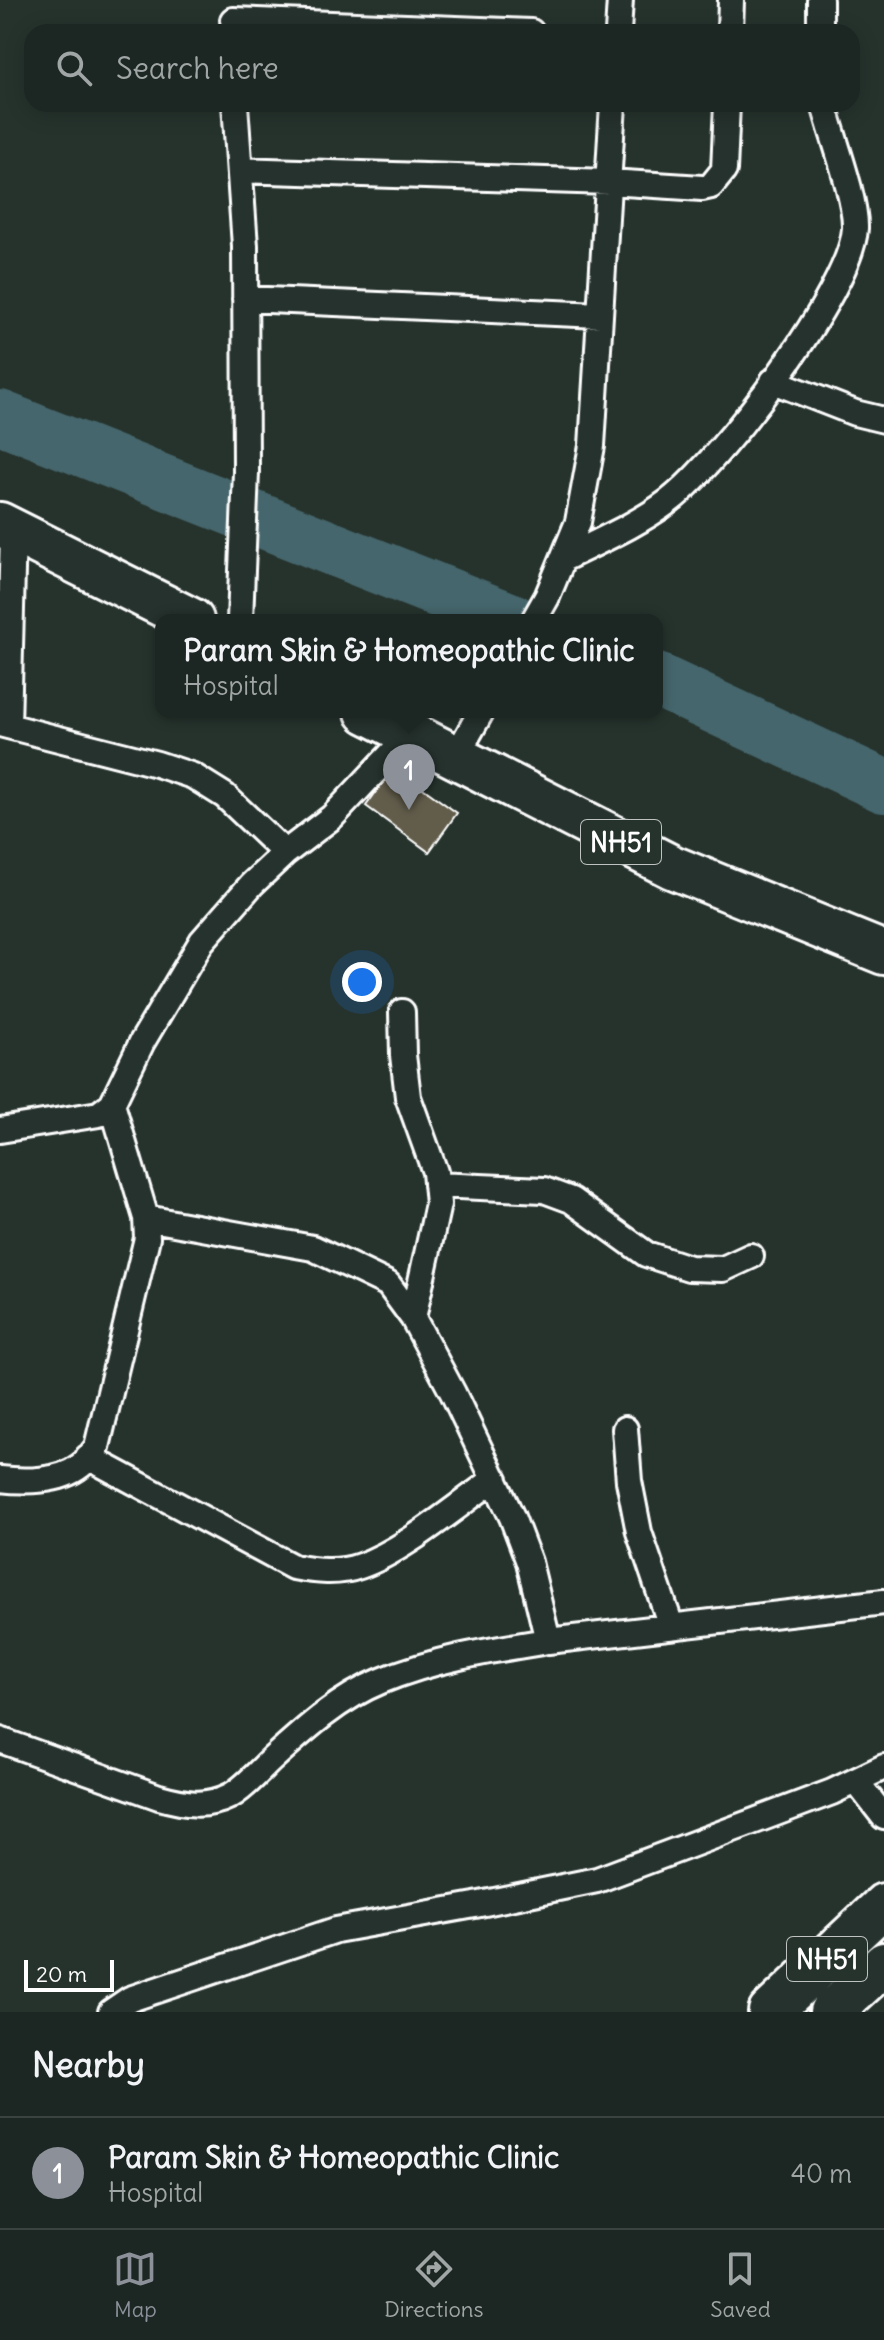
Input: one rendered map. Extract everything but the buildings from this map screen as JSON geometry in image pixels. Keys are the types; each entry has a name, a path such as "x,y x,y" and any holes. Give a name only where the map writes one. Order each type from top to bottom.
{"highway":[{"path":"6,527 180,614"},
{"name":"NH51","path":"378,718 672,867 884,953"},
{"name":"NH51","path":"770,2012 884,1905"}],"street":[{"path":"618,24 620,0"},
{"path":"730,24 731,0"},
{"path":"820,0 820,24"},
{"path":"233,17 372,24"},
{"path":"236,112 245,246 246,472 240,614"},
{"path":"537,614 578,522 592,446 613,112"},
{"path":"240,170 702,188 711,186 724,170 727,112"},
{"path":"563,559 641,520 672,498 722,445 809,331 849,257 855,227 851,201 826,112"},
{"path":"245,299 600,315"},
{"path":"773,381 855,413 884,420"},
{"path":"6,527 4,725 193,776 225,796 285,853"},
{"path":"455,758 478,718"},
{"path":"0,1130 99,1114 112,1104 142,1042 202,941 252,884 285,853 332,817 409,735"},
{"path":"402,1012 408,1097 435,1172 438,1204 413,1318"},
{"path":"0,1479 45,1478 67,1473 80,1466 97,1447 147,1238 146,1218 112,1104"},
{"path":"436,1185 544,1190 571,1200 646,1254 689,1268 723,1269 751,1256"},
{"path":"146,1218 313,1248 388,1284 413,1318 495,1479 529,1562 548,1641"},
{"path":"625,1429 629,1481 639,1532 671,1626"},
{"path":"88,1457 293,1567 324,1572 358,1567 383,1556 495,1479"},
{"path":"0,1740 184,1805 209,1804 233,1795 301,1733 345,1700 379,1681 431,1664 548,1641 884,1602"},
{"path":"111,2012 130,1999 336,1930 597,1880 832,1792 884,1767"},
{"path":"856,1781 884,1817"},
{"path":"844,1943 861,1994"}],"waterway":[{"path":"0,417 497,614"},
{"path":"663,683 884,786"}],"place":[{"name":"Param Skin & Homeopathic Clinic","path":"409,810"}]}
